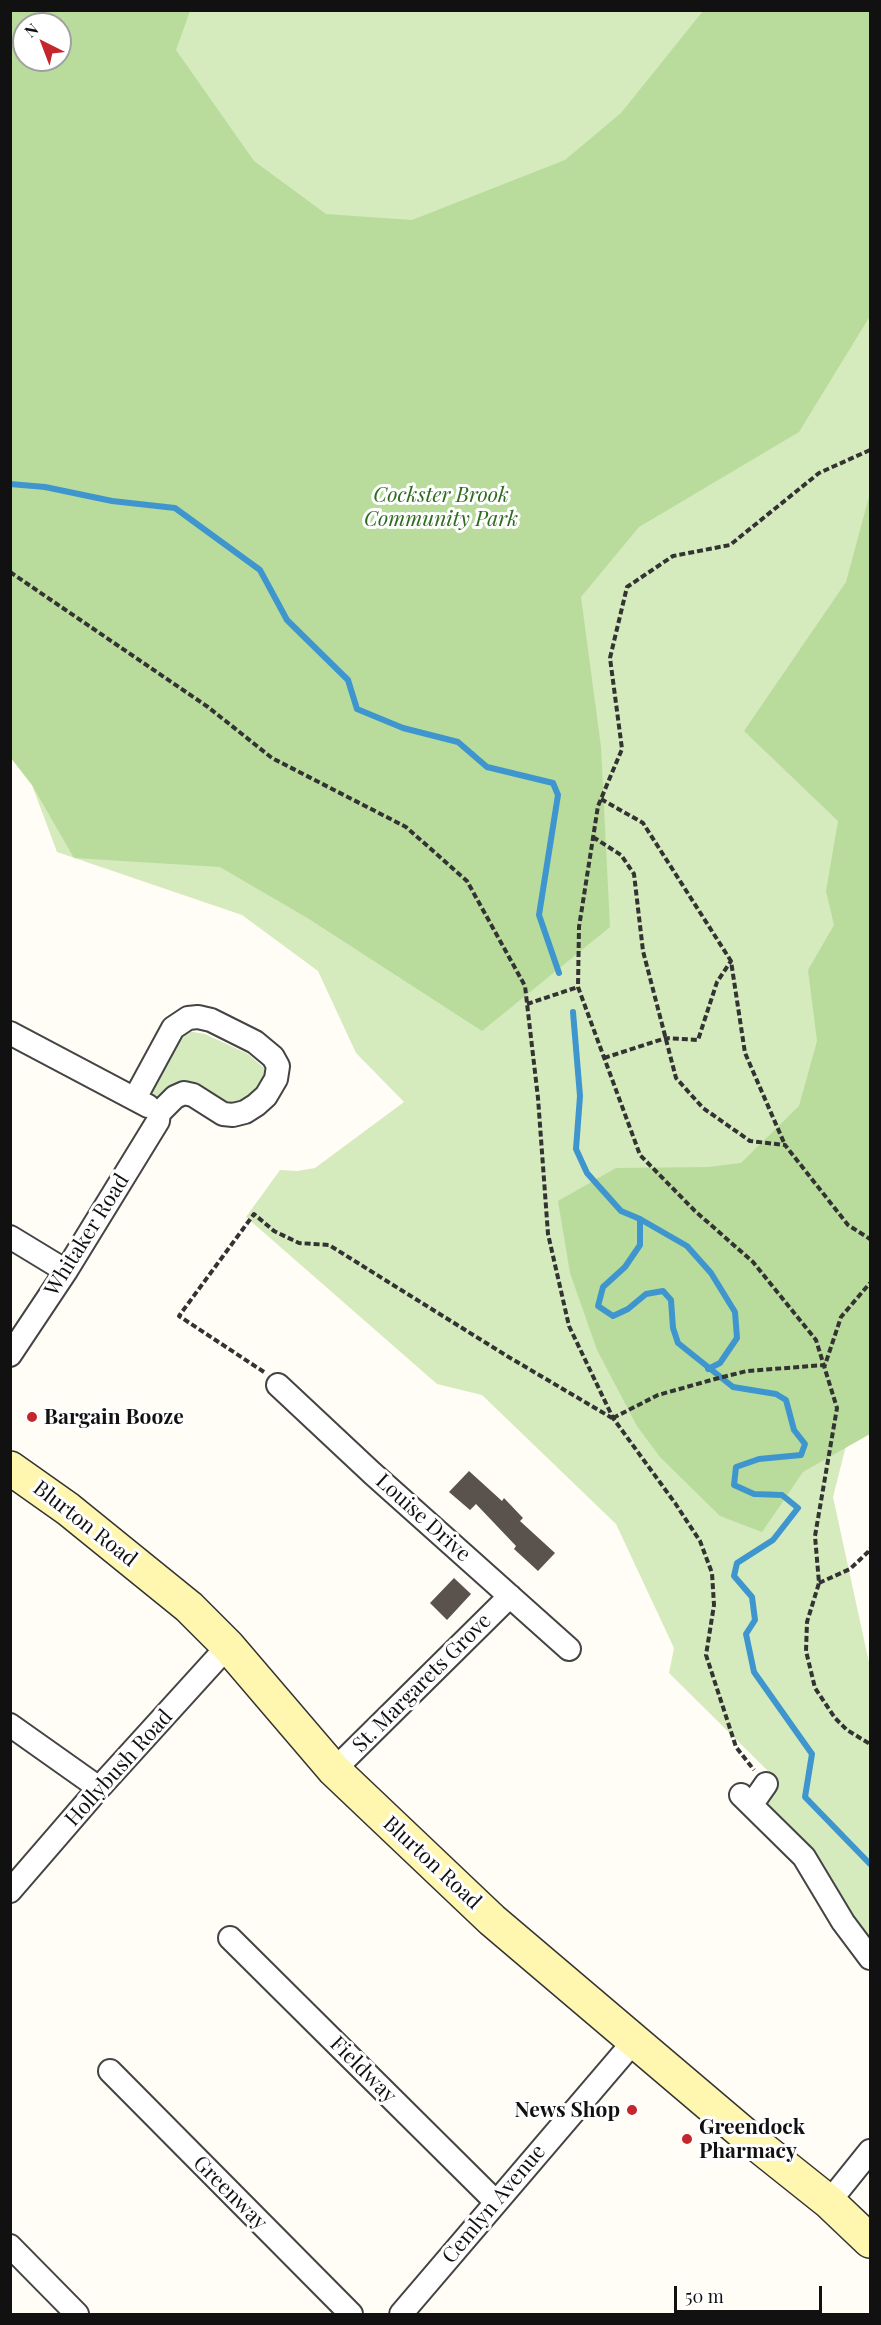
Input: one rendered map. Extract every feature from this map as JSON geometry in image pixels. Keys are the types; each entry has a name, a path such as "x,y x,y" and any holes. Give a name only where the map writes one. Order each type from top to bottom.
{"street":[{"path":"10,1033 135,1098 159,1113 175,1097 184,1093 193,1095 223,1114 233,1115 244,1112 256,1106 266,1096 276,1078 278,1066 273,1057 255,1042 211,1020 198,1017 188,1018 173,1028 135,1098"},
{"name":"Whitaker Road","path":"10,1355 66,1271 158,1121 159,1113"},
{"path":"10,1237 66,1271"},
{"name":"Louise Drive","path":"279,1385 372,1473 569,1649"},
{"name":"Blurton Road","path":"10,1468 68,1509 189,1607 228,1646 334,1770 492,1920 742,2132 829,2202 870,2241"},
{"name":"St. Margarets Grove","path":"334,1770 510,1596"},
{"name":"Hollybush Road","path":"10,1891 99,1788 228,1646"},
{"path":"10,1725 99,1788"},
{"path":"766,1784 746,1800 804,1857 843,1922 870,1958"},
{"name":"Fieldway","path":"230,1938 496,2202"},
{"name":"Cemlyn Avenue","path":"401,2314 635,2040"},
{"name":"Greenway","path":"110,2071 351,2314"},
{"path":"829,2202 870,2151"},
{"path":"10,2246 77,2314"}],"path":[{"path":"870,450 819,473 730,545 674,556 627,587 610,658 622,749 601,799 593,837 579,927 578,987 640,1155 695,1211 753,1262 816,1340 837,1408 815,1536 819,1583 807,1622 806,1651 815,1688 835,1718 847,1730 870,1744"},
{"path":"10,572 208,707 272,758 406,827 467,881 525,986 538,1098 548,1234 569,1326 613,1418 700,1541 712,1573 714,1605 706,1655 736,1747 766,1784"},
{"path":"601,799 643,823 731,961 745,1053 785,1145 848,1225 870,1239"},
{"path":"593,837 621,855 634,874 643,951 676,1078 703,1108 750,1141 785,1145"},
{"path":"604,1058 666,1038 698,1040 717,982 731,961"},
{"path":"527,1004 578,987"},
{"path":"279,1385 262,1370 179,1316 254,1214 274,1232 299,1243 329,1245 507,1356 613,1418"},
{"path":"825,1365 841,1317 870,1283"},
{"path":"613,1418 658,1395 714,1378 747,1371 825,1365"},
{"path":"819,1583 850,1569 870,1548"}],"green space":[{"path":"11,10 190,11 176,50 254,161 326,214 412,220 565,160 621,113 703,11 870,11 870,316 799,432 639,527 581,597 601,747 610,927 482,1031 309,919 220,867 74,858 32,785 11,758"},
{"name":"Cockster Brook Community Park","path":"11,11 870,11 870,1433 848,1438 833,1497 870,1667 870,1970 848,1948 805,1876 774,1834 743,1805 770,1773 669,1673 674,1648 616,1524 482,1395 437,1384 246,1217 280,1170 297,1171 315,1168 404,1102 356,1053 318,971 242,915 57,852 32,785 11,758"},
{"path":"870,493 870,1434 803,1472 762,1532 720,1516 660,1457 637,1426 597,1350 570,1273 558,1201 616,1168 708,1167 741,1163 799,1106 817,1041 808,970 834,925 826,891 838,821 744,731 846,582"},
{"path":"188,1031 205,1034 248,1054 264,1068 267,1073 266,1081 239,1110 194,1092 159,1106 144,1100 177,1039"}],"building":[{"path":"469,1471 502,1501 504,1498 523,1518 520,1521 555,1553 538,1571 514,1549 516,1546 476,1504 470,1510 449,1492"},
{"path":"454,1578 471,1594 447,1620 430,1603"}],"waterway":[{"path":"10,484 45,487 112,501 175,508 260,570 287,620 348,680 357,709 403,728 458,742 487,767 553,783 558,795 539,915 559,973"},
{"path":"573,1012 580,1096 576,1149 587,1173 621,1211 640,1219 687,1246 711,1273 735,1312 737,1338 720,1363 708,1369"},
{"path":"640,1219 640,1245 625,1267 603,1287 598,1306 613,1316 628,1309 646,1294 663,1291 671,1300 673,1328 678,1343 733,1387 776,1394 786,1400 794,1430 805,1444 801,1455 759,1459 736,1467 734,1485 754,1494 782,1495 798,1508 773,1540 737,1563 734,1576 752,1597 755,1620 746,1634 754,1672 812,1754 805,1797 870,1864"}],"place":[{"name":"Bargain Booze","path":"32,1417"},
{"name":"News Shop","path":"632,2110"},
{"name":"Greendock Pharmacy","path":"687,2139"}]}
